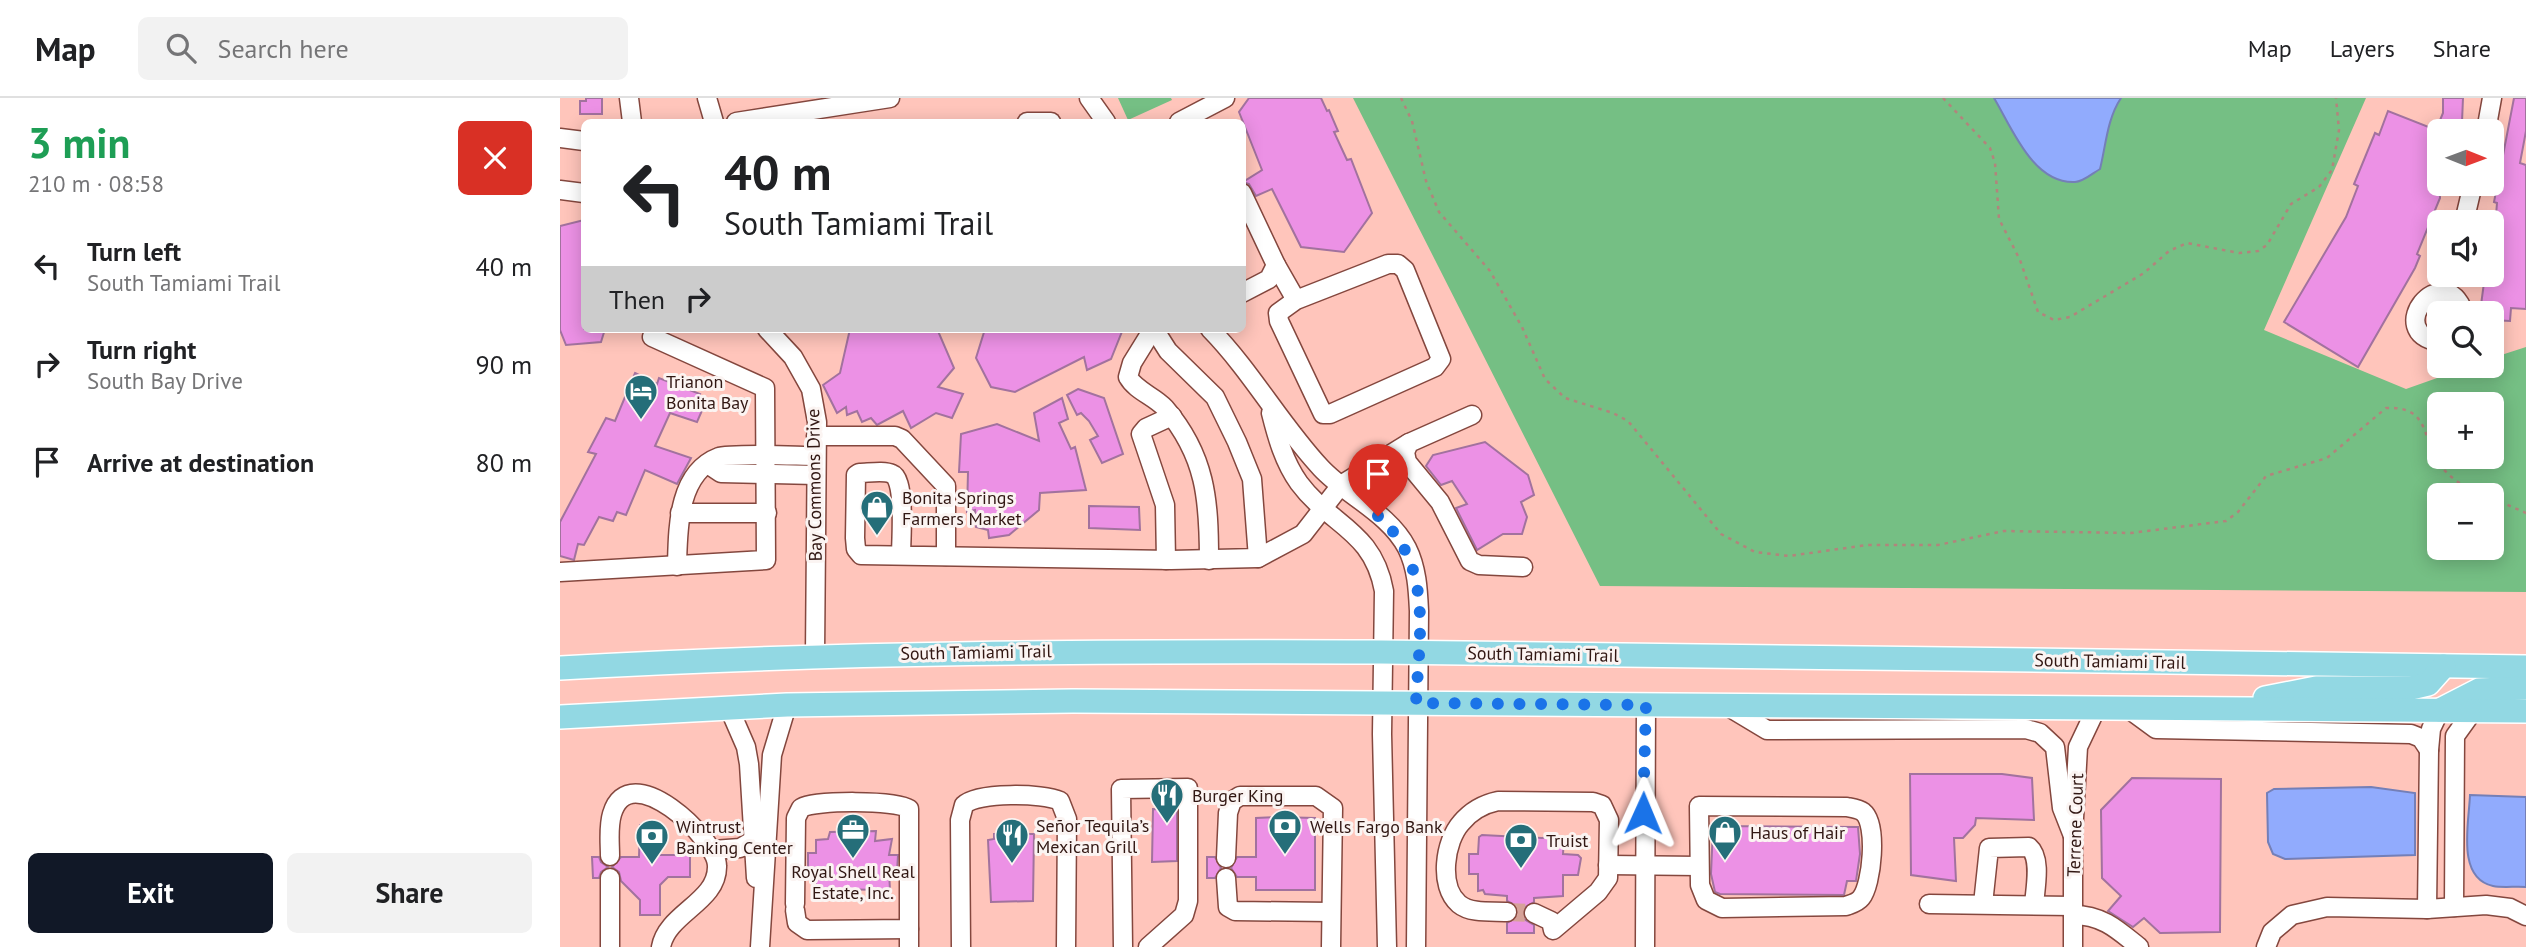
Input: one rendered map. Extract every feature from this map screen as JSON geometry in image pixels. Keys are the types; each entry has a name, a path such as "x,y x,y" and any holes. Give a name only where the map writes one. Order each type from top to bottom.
{"main road":[{"name":"South Tamiami Trail","path":"560,668 815,655 1073,651 1418,652 2526,667"},
{"path":"2217,707 2316,688 2411,688 2428,684 2444,666"},
{"path":"2440,710 2479,690 2526,688"},
{"path":"560,718 787,705 1060,701 2526,711"}],"street":[{"path":"629,98 632,119"},
{"path":"707,98 714,119"},
{"path":"755,119 890,98"},
{"path":"1089,98 1103,119"},
{"path":"1206,117 1225,98"},
{"path":"2488,119 2492,98"},
{"path":"560,138 581,141"},
{"path":"560,190 581,194"},
{"path":"1246,201 1296,300"},
{"path":"1388,264 1398,264 1405,270 1441,359 1435,366 1330,414 1323,414 1279,321 1278,313 1282,307 1296,300 1388,264"},
{"path":"1246,291 1269,279 1276,265"},
{"path":"2445,293 2447,287"},
{"path":"2445,293 2456,301"},
{"path":"2427,336 2422,334 2415,316 2425,298 2445,293"},
{"name":"Bay Commons Drive","path":"771,333 793,357 811,388 816,436 815,655"},
{"path":"1151,333 1132,363 1128,377 1172,416 1198,467 1208,496 1209,560"},
{"path":"1156,333 1168,351 1215,397 1237,442 1252,480 1258,558"},
{"path":"1214,333 1247,369 1269,406 1323,471 1395,530 1407,548 1418,590 1416,947"},
{"path":"560,572 766,560 765,388 652,337"},
{"path":"1269,406 1277,440 1299,484 1361,540 1373,555 1380,572 1384,591 1382,702 1387,947"},
{"path":"901,555 901,490 897,477 891,473 859,473 856,475 855,538 859,554 901,555 946,556 1166,560 1258,558 1303,534 1341,485 1409,443 1472,415"},
{"path":"1166,560 1166,505 1141,434 1146,428 1172,416"},
{"path":"816,436 895,436 902,439 946,486 946,556"},
{"path":"1409,443 1405,452 1407,462 1440,502 1470,561 1479,565 1523,567"},
{"path":"677,566 680,513 691,482 719,457 816,456"},
{"path":"709,465 721,473 816,475"},
{"path":"680,513 766,513"},
{"path":"760,941 772,755 787,705"},
{"path":"1645,947 1646,705"},
{"path":"1727,706 1767,730 2026,729 2039,733 2055,747 2062,808 2073,836"},
{"name":"Terrene Court","path":"2073,947 2073,836 2078,747 2097,707"},
{"path":"2126,707 2156,729 2411,734 2421,738 2429,750"},
{"path":"729,708 746,747 760,941"},
{"path":"2427,909 2429,750 2431,729 2440,710"},
{"path":"2454,907 2455,736 2473,711"},
{"path":"1123,947 1121,789 1188,788 1188,901 1184,915 1148,947"},
{"path":"610,856 612,812 620,801 634,793 658,798 715,858 754,863"},
{"path":"1226,858 1228,813 1232,801 1240,796 1316,796 1333,808 1331,947"},
{"path":"961,947 960,820 964,805 978,797 1044,797 1060,801 1067,819 1066,947"},
{"path":"1507,912 1465,907 1454,897 1447,880 1447,858 1460,824 1487,804 1498,801 1593,802 1602,805 1609,820 1608,878 1553,939"},
{"path":"815,803 905,806 911,815 909,938 807,930 797,923 796,818 801,807 815,803"},
{"path":"1699,806 1847,807 1862,811 1868,819 1871,852 1866,891 1859,901 1846,906 1721,908 1706,900 1700,885 1699,866 1699,806"},
{"path":"715,858 754,840"},
{"path":"1983,904 1989,848 2029,846 2034,851 2036,862 2034,905"},
{"path":"661,947 666,931 711,887 715,858"},
{"path":"1608,865 1699,866"},
{"path":"610,878 610,947"},
{"path":"1226,878 1228,906 1235,911 1332,912"},
{"path":"1929,904 2034,905 2073,910 2106,921 2139,947 2158,947"},
{"path":"2266,947 2281,923 2306,910 2499,906 2526,916"},
{"path":"1534,913 1551,921 1553,939"}],"path":[{"path":"1401,98 1412,121 1426,181 1439,212 1490,271 1522,327 1545,379 1556,392 1573,402 1613,413 1628,421 1721,534 1744,548 1769,555 1808,555 1867,545 1938,545 2004,531 2131,533 2215,523 2238,512 2266,476 2327,458 2386,408 2402,409 2416,415 2425,427 2436,459 2447,473 2461,483"},
{"path":"1943,98 1990,148 1995,163 1996,199 2002,230 2015,249 2038,312 2054,320 2070,317 2134,280 2178,246 2196,243 2239,253 2258,251 2267,245 2291,204 2328,179 2336,155 2339,130 2336,98"},
{"path":"2504,503 2526,513"}],"green space":[{"path":"1118,98 1172,100 1130,119 1128,119"},
{"path":"1353,98 2366,98 2264,330 2406,389 2437,378 2504,378 2504,354 2526,347 2526,592 1600,586"}],"water":[{"path":"1994,98 2121,98 2110,123 2100,169 2078,182 2060,180 2047,174 2016,138"},
{"path":"2371,787 2415,793 2415,855 2285,859 2273,854 2268,842 2267,793 2274,789"},
{"path":"2470,795 2526,797 2526,887 2493,886 2481,881 2474,872 2467,848"}],"building":[{"path":"586,98 602,98 602,114 580,114 580,101 586,101"},
{"path":"1249,98 1321,98 1338,131 1334,132 1347,160 1351,159 1372,213 1344,252 1301,247 1272,189 1256,196 1246,183 1246,180 1262,170 1246,130 1246,119 1242,119 1239,112"},
{"path":"2443,98 2463,98 2462,119 2441,119"},
{"path":"2514,98 2526,98 2526,131 2520,163 2526,165 2526,309 2511,308 2510,321 2504,321 2504,301 2482,301 2483,287 2504,287 2504,210 2496,210 2497,203 2494,202 2495,196 2504,196 2504,150"},
{"path":"2388,111 2427,126 2427,196 2440,198 2435,210 2427,210 2427,230 2417,254 2420,256 2415,268 2358,367 2284,322 2346,217 2358,186 2354,184 2375,133 2379,135"},
{"path":"581,221 581,333 604,333 601,342 566,345 560,330 560,226"},
{"path":"849,333 939,333 954,368 938,387 963,394 952,418 936,413 911,428 903,411 877,425 871,418 862,422 857,411 847,415 846,407 837,413 823,385 840,373"},
{"path":"984,333 1121,333 1111,359 1087,370 1084,357 1015,392 991,387 976,358"},
{"name":"Trianon Bonita Bay","path":"635,373 657,384 659,378 700,394 695,404 704,406 697,422 670,413 655,446 691,458 677,484 645,470 626,515 617,512 613,521 599,517 584,545 578,544 574,560 560,556 560,522 596,454 588,452 606,418 615,421"},
{"path":"1078,389 1104,398 1123,454 1102,463 1090,440 1098,436 1081,413 1077,415 1067,395"},
{"path":"1062,398 1068,419 1059,423 1071,449 1075,447 1086,490 1040,493 1039,510 1009,535 989,538 988,530 976,527 975,510 967,512 968,472 959,472 961,434 997,424 1039,441 1034,413"},
{"path":"1485,442 1528,475 1534,495 1521,502 1527,517 1522,534 1503,534 1477,550 1456,508 1467,504 1452,481 1441,485 1426,466 1433,455"},
{"path":"1089,506 1139,507 1140,530 1089,528"},
{"path":"1910,774 2002,774 2032,778 2034,820 1976,818 1975,825 1963,838 1954,838 1956,881 1911,875"},
{"path":"2132,778 2221,779 2220,932 2160,933 2144,918 2133,927 2108,911 2121,896 2102,878 2101,810"},
{"name":"Burger King","path":"1153,809 1177,811 1177,861 1152,862"},
{"path":"1256,818 1315,818 1315,890 1256,890 1256,877 1237,877 1231,868 1237,857 1256,857"},
{"path":"640,825 659,825 659,855 690,855 690,877 668,877 660,885 660,915 640,915 640,900 621,881 619,872 612,867 621,857 639,857"},
{"path":"1713,826 1858,827 1860,854 1856,881 1847,881 1844,895 1720,894 1715,892 1711,874"},
{"path":"876,831 875,841 892,839 889,855 898,855 897,872 889,872 890,890 816,889 815,871 808,872 808,853 816,853 816,840 828,839 830,832"},
{"path":"994,834 1034,834 1033,901 991,902 988,840 994,839"},
{"path":"1560,836 1564,838 1563,854 1578,855 1581,858 1578,875 1563,875 1563,896 1534,898 1534,902 1524,908 1524,919 1534,925 1534,933 1507,933 1507,923 1517,917 1517,906 1507,901 1507,896 1478,891 1478,874 1469,874 1469,854 1478,854 1479,837 1542,838"},
{"path":"592,857 599,857 608,867 601,872 599,878 593,878"},
{"path":"1207,857 1215,857 1221,868 1215,878 1207,878"}],"tunnel":[{"path":"1507,912 1534,913"}],"place":[{"name":"Trianon Bonita Bay","path":"641,421"},
{"name":"Bonita Springs Farmers Market","path":"877,537"},
{"name":"Burger King","path":"1167,825"},
{"name":"Wells Fargo Bank","path":"1285,856"},
{"name":"Royal Shell Real Estate, Inc.","path":"853,860"},
{"name":"Haus of Hair","path":"1725,862"},
{"name":"Señor Tequila’s Mexican Grill","path":"1012,865"},
{"name":"Wintrust Banking Center","path":"652,866"},
{"name":"Truist","path":"1521,870"}],"route":[{"path":"1378,516 1395,530 1407,548 1414,569 1419,611 1416,703 1646,705 1643,813"}]}
